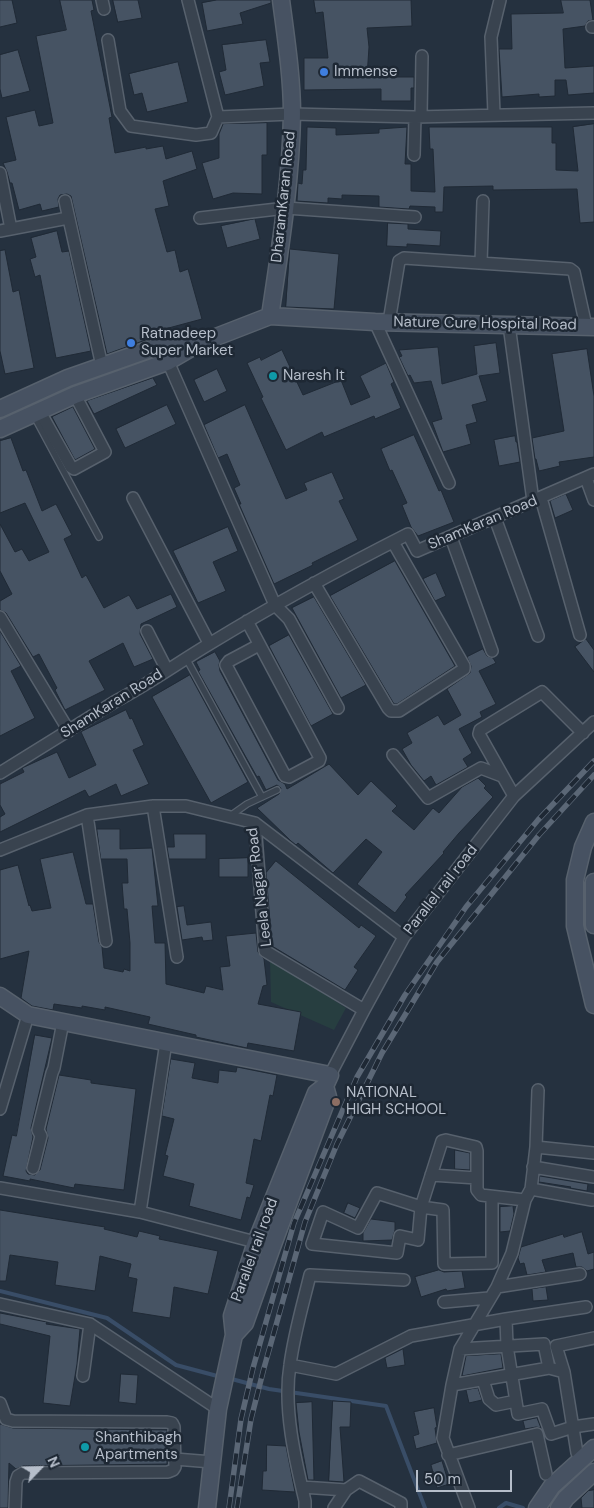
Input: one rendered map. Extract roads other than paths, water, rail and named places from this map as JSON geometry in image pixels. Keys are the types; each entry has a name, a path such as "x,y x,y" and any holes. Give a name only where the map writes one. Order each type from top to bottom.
{"street":[{"path":"108,40 120,111 131,126 196,135 212,133 218,117 188,0"},
{"name":"DharamKaran Road","path":"270,316 286,208 292,114 281,0"},
{"path":"494,114 491,37 500,0"},
{"path":"414,155 422,56"},
{"path":"218,117 292,114 418,117 594,113"},
{"path":"0,173 6,230 68,218"},
{"path":"481,263 482,201"},
{"path":"64,202 102,366"},
{"path":"200,218 286,208 415,217"},
{"path":"449,483 382,322 401,259 570,269 572,270 590,327"},
{"path":"0,429 75,395 167,362 198,344 270,316"},
{"name":"Nature Cure Hospital Road","path":"270,316 382,322 590,327"},
{"path":"509,325 537,499 580,635"},
{"path":"0,409 68,378 162,346 198,344"},
{"path":"162,346 167,362 275,604 289,619 338,708"},
{"path":"37,413 74,469 105,452 75,395"},
{"path":"590,476 594,500"},
{"name":"ShamKaran Road","path":"0,773 275,604 408,534 417,551 590,476"},
{"path":"133,498 209,643"},
{"path":"495,518 538,636"},
{"path":"451,537 492,651"},
{"path":"314,583 388,708 394,712 399,711 464,670 393,542"},
{"path":"0,617 69,731"},
{"path":"247,622 320,758 319,761 287,777 226,665 229,661 259,645"},
{"path":"147,630 167,670"},
{"path":"514,796 479,732 540,692 544,693 583,733"},
{"name":"Parallel rail road","path":"206,1508 218,1409 234,1335 232,1316 264,1244 316,1093 328,1081 404,937 514,796 594,722"},
{"path":"393,755 428,798 481,768 502,776"},
{"path":"153,806 177,957"},
{"name":"Leela Nagar Road","path":"0,850 87,815 153,806 186,806 255,823 265,951 364,1010"},
{"path":"87,815 106,941"},
{"path":"594,822 583,847 575,880 575,926 589,959 594,1004"},
{"path":"255,823 404,937"},
{"path":"594,882 594,925"},
{"path":"0,996 28,1015 166,1042 328,1081"},
{"path":"0,1108 28,1015"},
{"path":"33,1168 40,1136 38,1130 54,1068 63,1022"},
{"path":"140,1212 166,1042"},
{"path":"469,1506 442,1438 460,1349 497,1287 512,1253 525,1200 531,1189 536,1146 538,1090"},
{"path":"492,1198 492,1263 444,1264 443,1210 421,1207 377,1193 358,1228 323,1212 312,1244 397,1253 400,1236 418,1240 421,1207 440,1143 446,1140 476,1147 477,1190 479,1194 492,1198 525,1200"},
{"path":"536,1146 594,1153"},
{"path":"533,1167 594,1176"},
{"path":"431,1175 477,1178"},
{"path":"0,1188 140,1212 264,1244"},
{"path":"531,1189 592,1200"},
{"path":"305,1508 306,1501 296,1462 288,1403 290,1365 310,1274 404,1280"},
{"path":"497,1287 580,1274"},
{"path":"444,1302 489,1298"},
{"path":"0,1304 90,1324 218,1409"},
{"path":"290,1365 336,1374 412,1336 586,1307"},
{"path":"506,1319 507,1346 518,1414 542,1409 550,1434 573,1427 594,1424"},
{"path":"82,1376 90,1324"},
{"path":"577,1453 564,1372 556,1346 594,1338"},
{"path":"460,1349 544,1344 549,1368"},
{"path":"452,1384 549,1368 564,1372"},
{"path":"483,1380 489,1398 496,1405 516,1401"},
{"path":"0,1403 6,1419 13,1421 167,1422 172,1423 174,1428 175,1467 173,1470 168,1472 23,1473 18,1476 16,1482 15,1508"},
{"path":"448,1455 537,1434 546,1474"},
{"path":"537,1508 552,1486 594,1448"},
{"path":"175,1459 212,1462"},
{"path":"559,1508 566,1498 594,1472"},
{"path":"334,1508 346,1490 359,1481 401,1502 401,1508"},
{"path":"302,1487 346,1490"}],"lane":[{"path":"37,413 100,537"},
{"path":"186,658 262,797"},
{"path":"230,816 247,804 277,790"}],"waterway":[{"path":"0,1291 107,1318 176,1365 221,1377"},
{"path":"228,1378 269,1389 386,1406 425,1508"},
{"path":"499,1508 506,1503 523,1508"}],"railway":[{"path":"229,1508 241,1419 253,1368 294,1223 357,1077 405,995 466,907 538,820 594,761"},
{"path":"237,1508 251,1419 264,1368 305,1222 337,1144 382,1053 437,962 539,835 594,775"}],"place":[{"name":"Immense","path":"324,72"},
{"name":"Ratnadeep Super Market","path":"131,343"},
{"name":"Naresh It","path":"273,376"},
{"name":"NATIONAL HIGH SCHOOL","path":"336,1102"},
{"name":"Shanthibagh Apartments","path":"85,1447"}]}
